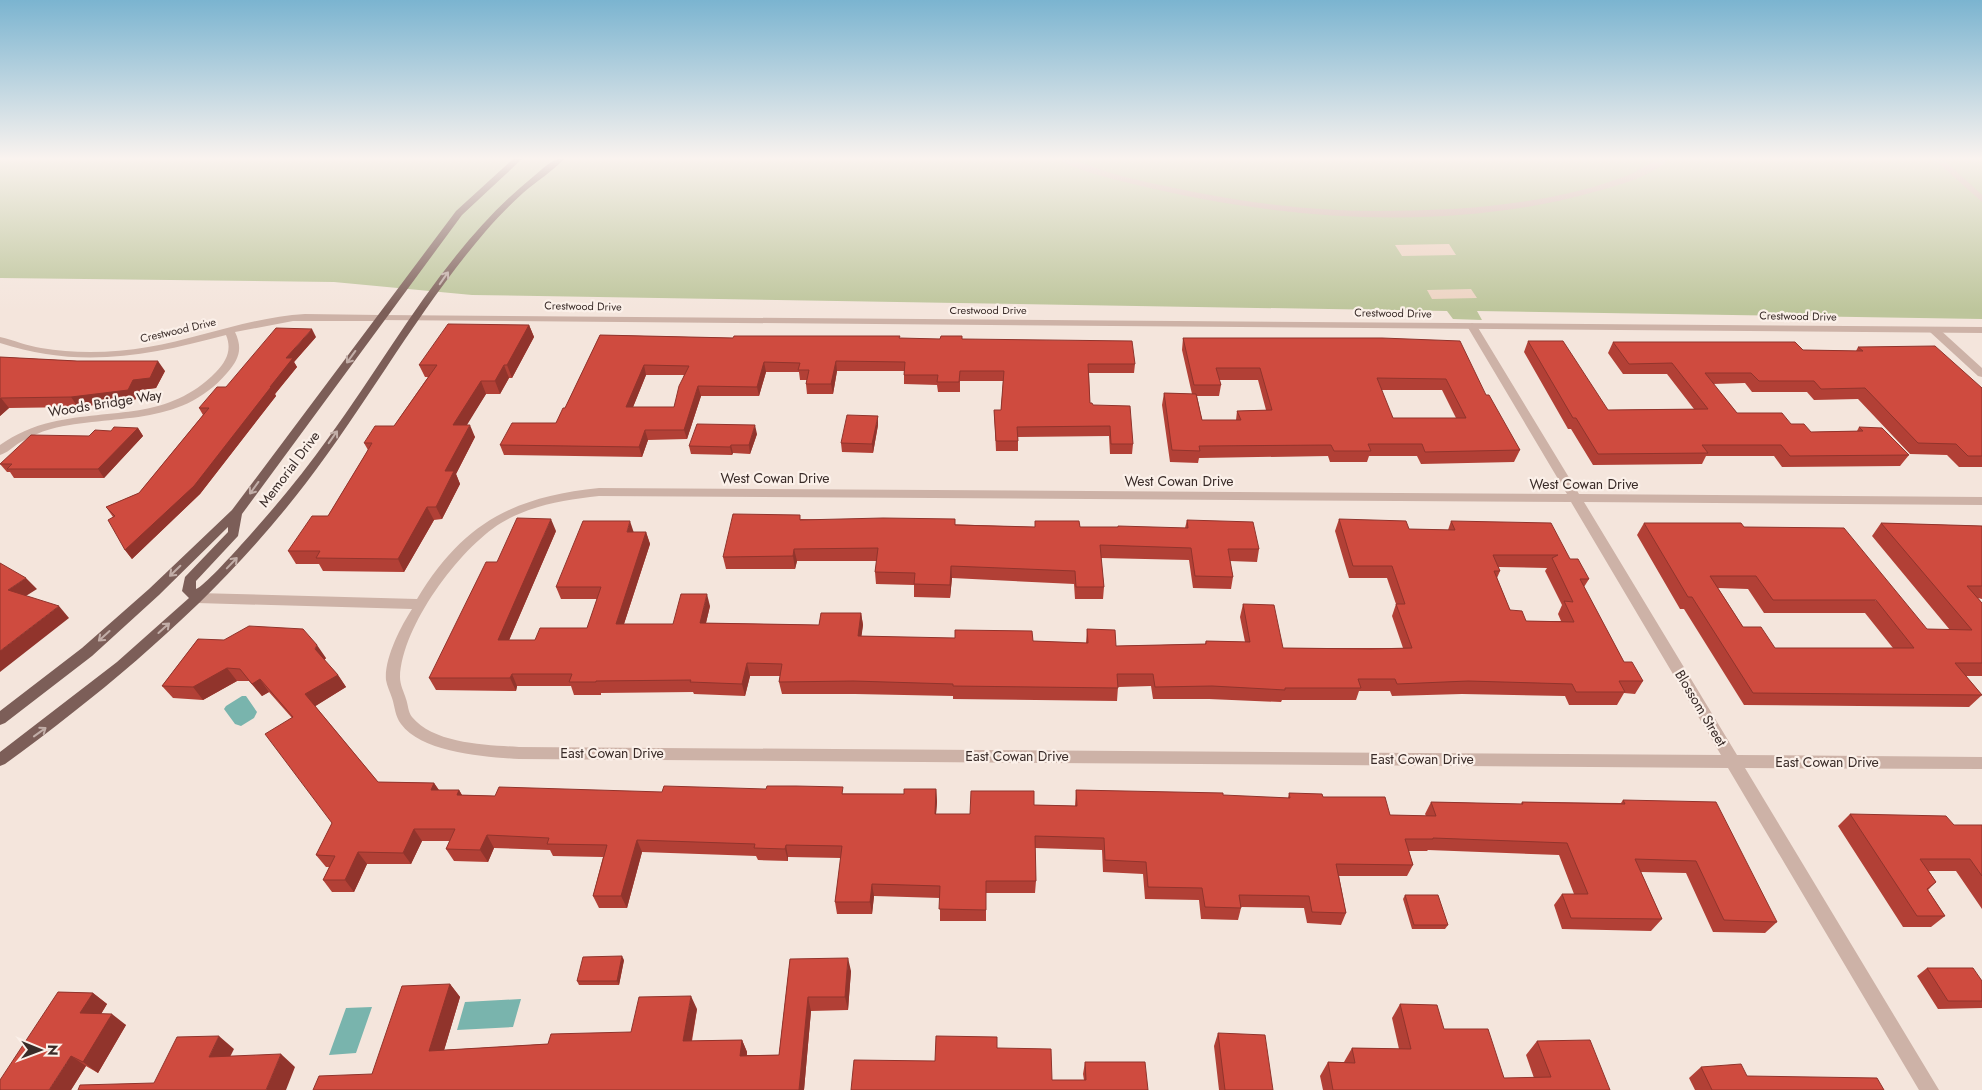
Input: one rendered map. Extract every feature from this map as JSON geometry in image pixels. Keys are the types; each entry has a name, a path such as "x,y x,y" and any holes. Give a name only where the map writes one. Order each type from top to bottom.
{"main road":[{"name":"Memorial Drive","path":"0,720 87,652 154,592 236,513 464,209"},
{"name":"Memorial Drive","path":"0,760 44,729 118,668 198,598 258,536 304,480 462,251 501,209"},
{"path":"198,598 189,591 190,580 234,533 236,513"}],"street":[{"path":"1315,209 1386,213 1481,209"},
{"name":"Crestwood Drive","path":"0,340 16,346 51,353 86,355 122,354 168,347 282,319 380,318 1982,330"},
{"name":"Blossom Street","path":"1472,326 1930,1090"},
{"path":"1934,330 1982,374"},
{"name":"Woods Bridge Way","path":"0,451 15,440 59,424 131,417 171,408 191,400 215,380 230,360 235,345 229,331"},
{"name":"West Cowan Drive","path":"421,604 448,562 484,528 517,509 556,496 599,492 1982,501"},
{"path":"198,598 421,604"},
{"name":"East Cowan Drive","path":"421,604 402,641 392,678 406,721 435,740 461,748 529,753 1982,763"}],"green space":[{"path":"0,209 1982,209 1982,319 1477,311 1482,320 1453,319 1447,311 472,295 334,282 0,278"}],"shaded area":[{"path":"1449,244 1456,255 1402,256 1395,245"},
{"path":"1471,289 1477,298 1432,299 1427,290"}],"water":[{"path":"242,696 246,696 257,712 254,718 241,726 235,724 224,709"},
{"path":"521,999 513,1027 457,1030 465,1002"},
{"path":"372,1007 356,1053 329,1055 346,1008"}],"building":[{"path":"448,324 529,325 507,365 504,365 495,381 481,381 453,425 470,425 445,471 454,471 436,507 427,507 398,559 316,558 320,551 288,551 312,516 328,516 372,443 364,443 375,426 394,426 437,365 419,365"},
{"path":"276,328 312,329 286,358 293,358 194,486 125,550 108,520 115,516 106,507 139,493 209,408 199,408 217,387 226,387"},
{"path":"600,335 733,338 734,336 900,336 899,338 940,339 941,336 962,336 962,339 1132,341 1135,364 1088,364 1090,403 1093,405 1130,406 1133,444 1111,444 1110,426 1017,427 1018,441 996,441 994,410 1001,410 1004,371 960,371 959,382 937,382 938,375 904,375 905,362 836,361 831,384 806,384 809,370 798,370 800,363 764,362 757,387 698,386 684,430 645,430 639,447 500,445 512,423 556,423 563,408 565,408","holes":["644,365 689,366 679,386 674,407 626,407"]},
{"path":"1183,338 1382,338 1460,341 1486,395 1489,395 1520,450 1425,452 1422,444 1368,444 1371,451 1334,451 1331,445 1199,446 1200,451 1172,450 1164,393 1196,394 1202,420 1241,420 1237,411 1272,410 1260,368 1216,368 1221,385 1194,385","holes":["1377,378 1446,379 1466,418 1393,418"]},
{"path":"1528,341 1563,341 1608,410 1708,409 1672,363 1629,364 1613,342 1795,342 1803,350 1863,351 1858,347 1935,346 1982,388 1982,456 1968,456 1956,444 1918,443 1865,388 1821,389 1814,381 1759,381 1751,373 1705,373 1737,413 1782,413 1791,424 1804,424 1811,432 1863,431 1859,427 1882,428 1909,455 1790,456 1781,445 1702,445 1708,453 1598,454 1576,418 1573,418"},
{"path":"0,357 77,361 158,361 150,378 133,380 128,390 71,397 0,399"},
{"path":"847,415 878,416 872,444 841,443"},
{"path":"697,424 755,425 749,445 731,445 730,447 689,446"},
{"path":"114,427 138,428 98,469 7,469 12,464 0,464 31,435 89,436 95,430 111,431"},
{"path":"733,514 800,515 800,520 955,519 955,525 1035,527 1035,521 1079,521 1080,527 1188,528 1187,520 1253,522 1259,549 1228,549 1233,577 1195,576 1191,548 1100,545 1104,587 1076,587 1075,571 951,566 950,585 914,584 915,573 875,572 878,548 794,549 793,556 723,557"},
{"path":"517,518 551,519 498,640 535,640 540,628 587,628 601,587 556,587 583,521 630,521 627,532 646,532 616,624 673,624 681,594 707,594 700,623 819,625 821,613 861,613 858,636 955,638 955,630 1032,631 1033,641 1088,643 1087,629 1115,630 1116,646 1206,644 1206,641 1250,642 1243,604 1274,605 1283,648 1412,648 1396,604 1405,604 1392,566 1353,566 1339,519 1406,521 1409,529 1455,530 1451,521 1551,523 1570,559 1578,559 1589,579 1580,579 1624,662 1632,662 1643,681 1619,681 1625,692 1576,692 1572,684 1468,681 1397,684 1395,679 1358,679 1361,688 1285,688 1285,690 1212,686 1155,687 1153,674 1117,674 1118,688 953,686 953,684 853,681 779,682 782,664 747,663 742,684 690,682 691,680 569,682 572,674 512,674 510,678 429,678 486,562 497,562","holes":["1493,555 1558,555 1552,558 1573,602 1564,601 1574,622 1526,621 1522,611 1510,610 1494,571 1500,571"]},
{"path":"1644,523 1741,523 1744,527 1844,528 1927,629 1972,630 1881,523 1982,526 1982,586 1967,586 1982,603 1982,663 1955,663 1982,695 1753,693 1692,597 1688,597","holes":["1710,576 1756,576 1773,600 1876,600 1914,648 1775,648 1761,627 1743,627"]},
{"path":"0,563 26,578 8,590 59,606 0,651"},
{"path":"249,626 303,629 317,645 315,649 338,675 305,694 378,782 434,783 431,790 459,790 457,795 495,796 499,787 662,792 664,786 766,789 767,786 843,787 842,794 904,794 904,789 936,789 935,814 970,814 971,791 1034,791 1034,805 1077,806 1076,790 1223,793 1223,795 1290,798 1289,793 1322,794 1323,797 1385,797 1390,815 1436,816 1431,802 1625,804 1623,800 1716,802 1777,922 1724,920 1696,861 1635,859 1662,919 1571,918 1562,894 1588,894 1567,843 1433,838 1405,839 1413,865 1336,864 1346,913 1312,912 1309,896 1239,895 1241,908 1205,907 1202,888 1148,887 1146,862 1105,860 1104,838 1035,836 1036,881 986,881 986,910 939,909 940,886 872,884 870,902 835,902 842,846 786,845 785,849 754,848 755,844 637,840 621,896 593,896 607,845 547,844 549,838 487,835 480,850 446,849 455,829 414,829 403,853 358,852 345,880 323,880 335,856 316,855 332,823 265,734 293,717 260,679 252,684 240,669 227,668 193,687 162,686 198,639 224,640"},
{"path":"1850,814 1946,816 1954,825 1982,825 1982,876 1970,859 1920,859 1936,882 1927,889 1945,916 1917,916"},
{"path":"1405,895 1438,895 1448,925 1414,925"},
{"path":"622,956 617,981 577,981 583,957"},
{"path":"848,958 845,997 808,997 799,1090 313,1090 319,1076 372,1074 402,986 450,984 429,1051 548,1044 551,1034 631,1032 639,997 691,996 683,1041 742,1040 740,1056 779,1055 790,959"},
{"path":"1927,968 1973,968 1982,981 1982,1001 1948,1001"},
{"path":"58,992 93,993 80,1013 112,1014 83,1062 71,1056 49,1090 0,1090 0,1080"},
{"path":"1400,1004 1437,1005 1444,1029 1488,1029 1504,1078 1551,1077 1537,1041 1590,1040 1610,1090 1333,1090 1328,1062 1355,1063 1352,1048 1411,1049"},
{"path":"1218,1033 1265,1035 1273,1090 1225,1090"},
{"path":"219,1036 209,1057 281,1054 266,1090 78,1090 80,1085 154,1083 177,1037"},
{"path":"936,1036 997,1037 997,1048 1051,1049 1052,1080 1086,1080 1085,1062 1145,1062 1148,1090 851,1090 854,1060 935,1061"},
{"path":"1741,1064 1747,1076 1877,1078 1884,1090 1712,1090 1701,1067"}]}
